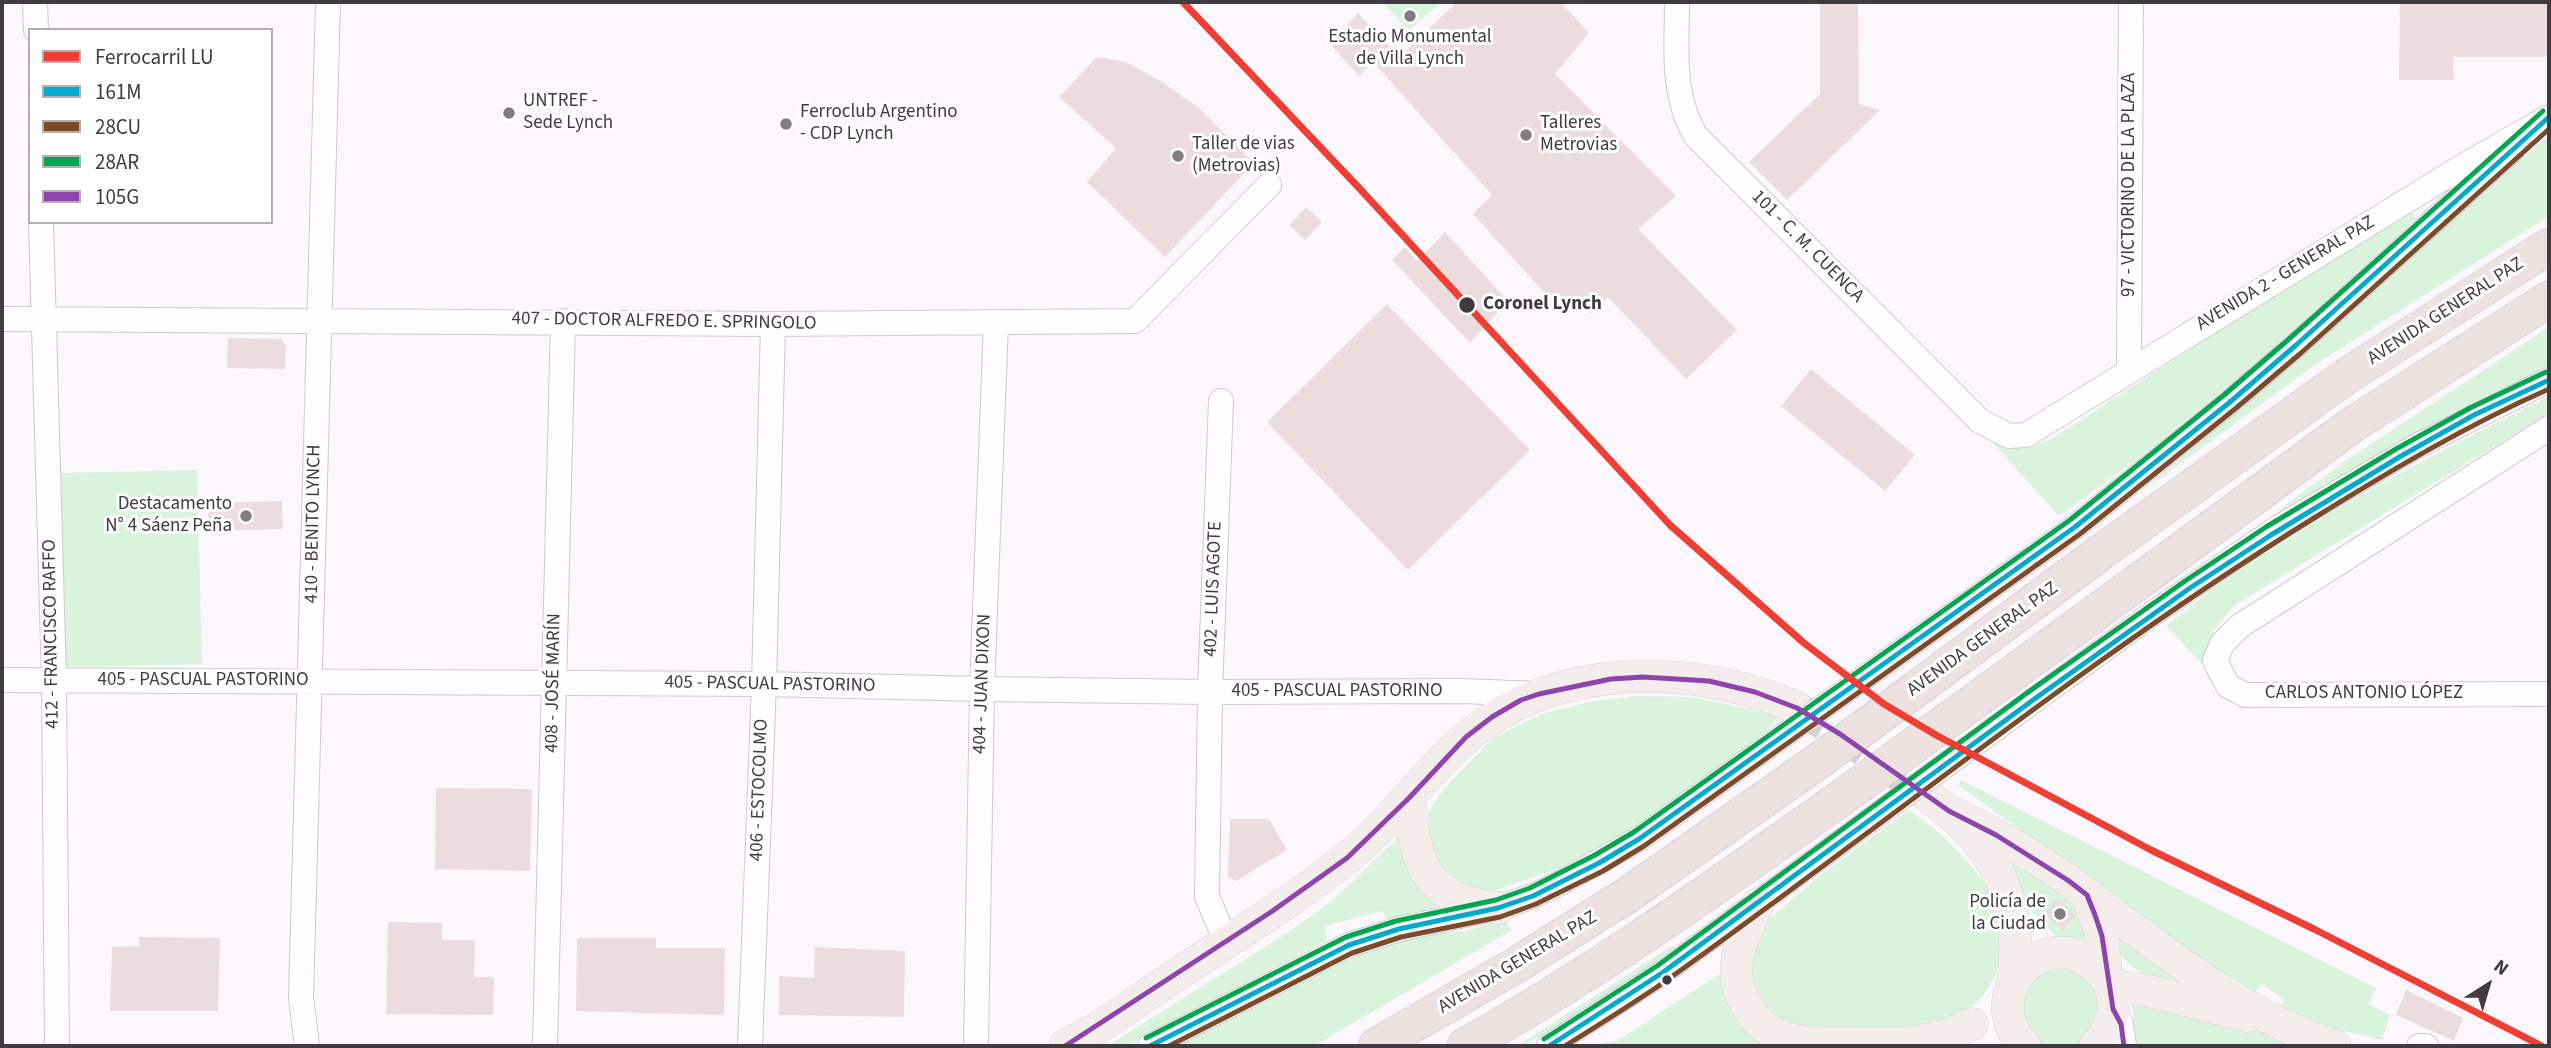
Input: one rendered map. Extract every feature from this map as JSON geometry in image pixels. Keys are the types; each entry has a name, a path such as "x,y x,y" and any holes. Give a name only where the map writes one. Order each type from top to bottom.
{"highway":[{"name":"AVENIDA GENERAL PAZ","path":"1376,1046 1518,964 1619,901 1820,760 2101,553 2348,376 2549,246"},
{"path":"1465,1046 1667,921 1858,786 2352,425 2549,299"}],"main road":[{"path":"1065,1046 1226,942 1347,859 1466,737 1502,712 1539,694 1611,679 1682,678 1709,681 1755,692 1797,708"},
{"path":"1409,798 1412,830 1429,878 1450,896 1472,905 1499,908"},
{"path":"2025,1046 2011,1026 2007,1009 2016,940 2010,900 2000,874 1985,850 1939,804 2043,863 2225,993 2279,1024"},
{"path":"2087,895 2102,936 2110,991 2105,1034 2095,1046"},
{"path":"1758,904 1739,952 1736,972 1738,989 1751,1014 1761,1026 1773,1035 1792,1040 1907,1044 1964,1035 2011,987 2028,963 2050,954 2062,953 2087,960 2110,991"},
{"path":"2110,991 2159,993 2279,1024 2335,1046"}],"street":[{"path":"35,2 36,28"},
{"name":"410 - BENITO LYNCH","path":"307,1046 301,998 328,2"},
{"name":"101 - C. M. CUENCA","path":"1677,2 1679,97 1695,135 1980,421 2009,436 2026,435"},
{"name":"97 - VICTORINO DE LA PLAZA","path":"2129,369 2131,2"},
{"name":"AVENIDA 2 - GENERAL PAZ","path":"2026,435 2129,369 2463,166 2546,120"},
{"name":"AVENIDA GENERAL PAZ","path":"1150,1046 1349,945 1399,929 1499,908 1533,896 1639,839 2075,527 2286,354 2546,120"},
{"name":"407 - DOCTOR ALFREDO E. SPRINGOLO","path":"2,318 773,324 1135,321 1269,185"},
{"name":"412 - FRANCISCO RAFFO","path":"41,224 54,680 57,1046"},
{"name":"408 - JOSÉ MARÍN","path":"545,1046 564,321"},
{"name":"404 - JUAN DIXON","path":"976,1046 982,689 996,322"},
{"name":"406 - ESTOCOLMO","path":"750,1046 764,684 773,324"},
{"path":"1549,1046 1662,973 2155,612 2279,527 2415,447 2549,380"},
{"name":"402 - LUIS AGOTE","path":"1221,401 1210,692 1207,896 1226,942"},
{"name":"CARLOS ANTONIO LÓPEZ","path":"2549,428 2240,626 2222,644 2215,660 2228,686 2245,695 2549,694"},
{"name":"405 - PASCUAL PASTORINO","path":"2,680 554,682 1539,694"},
{"path":"2110,991 2121,1024 2124,1046"},
{"path":"2419,1046 2427,1046"}],"green space":[{"name":"Estadio Monumental de Villa Lynch","path":"1382,2 1442,2 1409,30"},
{"path":"2549,136 2549,216 2313,366 2142,492 2279,376 2516,162"},
{"path":"2409,208 2416,218 2246,372 2132,463 2059,516 1991,441 2021,447 2051,439"},
{"path":"2549,327 2549,369 2491,394 2273,514 2348,459"},
{"path":"2549,396 2549,413 2235,605 2212,635 2211,673 2166,626 2242,568 2316,521 2393,477"},
{"path":"197,470 202,664 65,667 60,473"},
{"path":"1637,696 1693,697 1780,716 1766,731 1704,780 1608,845 1572,864 1490,892 1471,891 1443,872 1431,842 1428,812 1443,790 1494,737 1542,714 1594,701"},
{"path":"1961,780 2376,988 2368,1004 2390,1015 2382,1040 2306,1022 2278,1010 2284,999 2261,984 2253,997 1958,785"},
{"path":"1909,810 1943,836 1963,857 1979,876 1998,908 2002,924 2001,955 1993,980 1986,991 1969,1010 1947,1026 1811,1034 1765,1017 1746,965 1767,921 1818,877"},
{"path":"1402,834 1441,906 1387,919 1382,911 1325,926 1326,941 1126,1046 1107,1046 1287,933 1332,901"},
{"path":"2012,861 2073,902 2081,913 2092,960 2070,951 2030,910 2008,866"},
{"path":"1503,919 1512,930 1314,1046 1174,1046 1321,972 1381,946 1419,935 1466,931"},
{"path":"2111,923 2220,1000 2166,984 2139,972 2121,955"},
{"path":"1673,945 1675,950 1524,1046 1517,1046"},
{"path":"2080,964 2106,1000 2083,1046 2037,1046 2030,1042 2017,988 2024,975"},
{"path":"1727,969 1734,1014 1746,1030 1767,1046 1592,1046 1617,1041"},
{"path":"2131,994 2321,1046 2137,1046"}],"building":[{"name":"Talleres Metrovias","path":"1457,2 1561,2 1589,33 1555,74 1676,196 1638,229 1737,330 1686,379 1608,297 1591,314 1576,296 1561,311 1473,214 1492,195 1373,62 1359,76 1330,44 1358,13 1399,57"},
{"path":"1820,2 1858,2 1859,104 1880,110 1787,200 1749,162 1820,94"},
{"path":"2400,2 2549,2 2549,57 2453,57 2454,80 2399,80"},
{"name":"Taller de vias (Metrovias)","path":"1097,57 1126,62 1162,82 1198,107 1254,163 1165,257 1087,182 1116,148 1059,97"},
{"path":"1306,207 1322,222 1305,240 1289,225"},
{"path":"1445,232 1508,301 1470,343 1392,260 1405,247 1417,261"},
{"path":"1387,304 1530,450 1408,570 1267,422"},
{"path":"228,338 281,339 286,346 285,369 227,368"},
{"path":"1811,369 1915,455 1885,491 1781,406"},
{"name":"Destacamento N° 4 Sáenz Peña","path":"282,501 283,529 209,531 208,503"},
{"path":"436,788 532,789 530,871 435,869"},
{"path":"1230,819 1269,819 1287,850 1236,881 1228,877"},
{"name":"Policía de la Ciudad","path":"2058,899 2075,915 2063,930 2044,913"},
{"path":"388,922 442,923 442,940 475,940 474,977 494,977 493,1015 386,1014"},
{"path":"139,937 220,938 218,1011 110,1011 112,947 139,946"},
{"path":"577,938 656,938 656,948 725,948 724,1015 576,1011"},
{"path":"815,947 905,951 904,1017 779,1015 779,976 814,978"},
{"path":"2406,990 2463,1018 2454,1041 2396,1015"}],"tunnel":[{"path":"1797,708 1840,734 1928,796"}],"rail line":[{"name":"LU","path":"1183,2 1361,190 1670,525 1804,643 1884,704 1936,735 2151,850 2314,929 2542,1046"}],"transit line":[{"name":"28AR","path":"1146,1038 1346,937 1396,921 1496,900 1530,888 1634,832 2070,520 2289,339 2543,111"},
{"name":"161M","path":"1150,1046 1349,945 1399,929 1498,908 1533,896 1599,863 1639,839 2075,527 2295,346 2549,117"},
{"name":"28CU","path":"1169,1046 1352,953 1401,937 1500,917 1536,904 1603,871 1644,846 2080,534 2301,353 2549,129"},
{"name":"28AR","path":"1544,1039 1657,966 2027,693 2266,527 2470,408 2546,372"},
{"name":"161M","path":"1549,1046 1662,973 2190,588 2401,456 2474,415 2549,380"},
{"name":"28CU","path":"1565,1046 1670,978 2068,684 2231,571 2400,466 2488,418 2549,389"},
{"name":"105G","path":"1065,1046 1271,912 1347,858 1409,798 1466,737 1492,717 1521,700 1539,694 1611,679 1643,677 1709,681 1755,692 1797,708 1840,734 1949,811 1996,835 2069,881 2087,895 2095,915 2102,936 2113,1009 2121,1024 2124,1046"}],"place":[{"name":"Estadio Monumental de Villa Lynch","path":"1410,16"},
{"name":"UNTREF - Sede Lynch","path":"509,113"},
{"name":"Ferroclub Argentino - CDP Lynch","path":"786,124"},
{"name":"Talleres Metrovias","path":"1526,135"},
{"name":"Taller de vias (Metrovias)","path":"1178,156"},
{"name":"Coronel Lynch","path":"1467,305"},
{"name":"Destacamento N° 4 Sáenz Peña","path":"246,516"},
{"name":"Policía de la Ciudad","path":"2060,914"}]}
